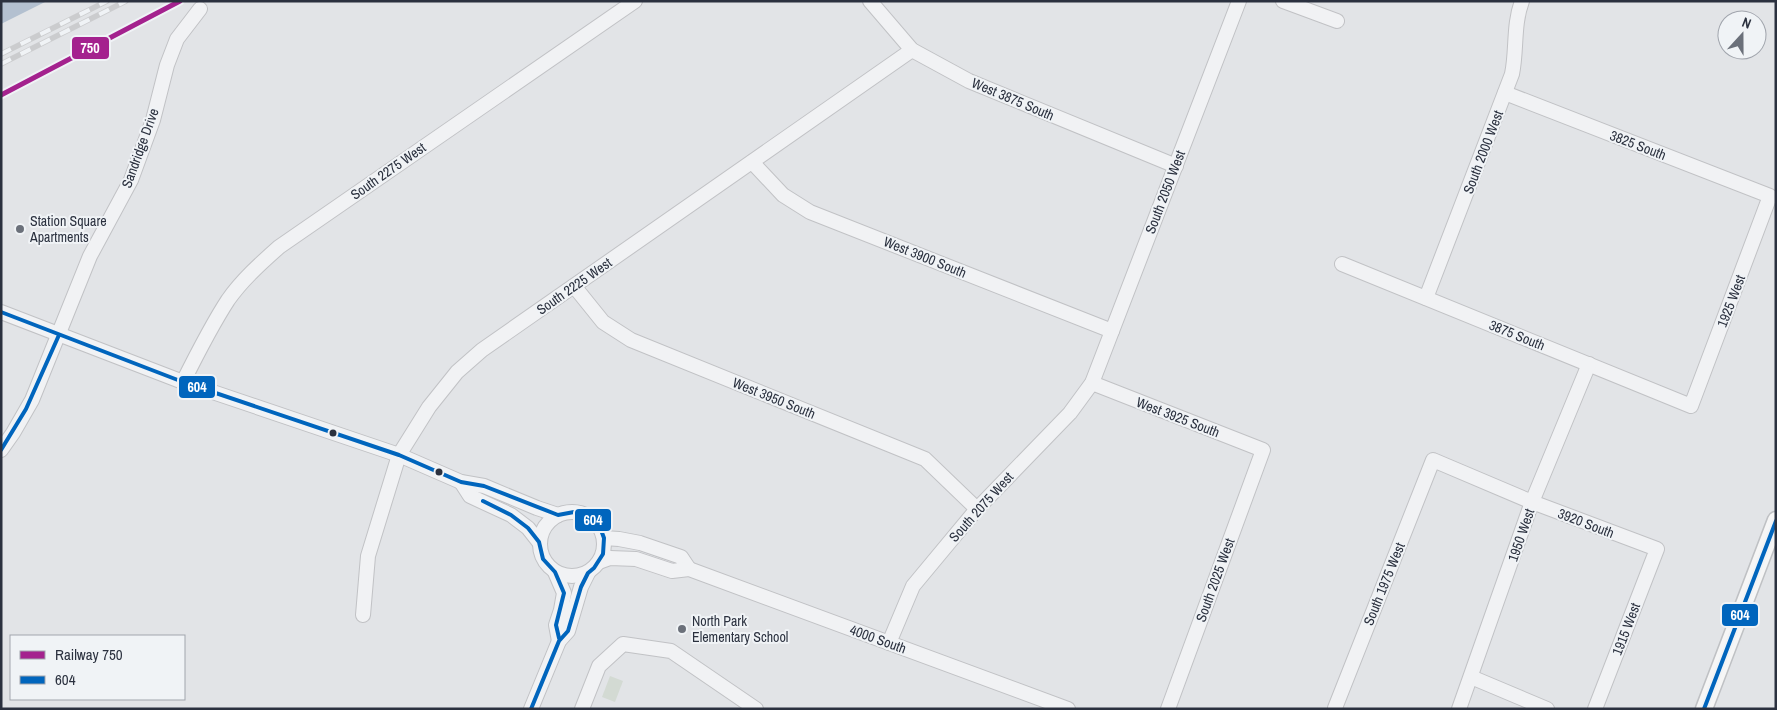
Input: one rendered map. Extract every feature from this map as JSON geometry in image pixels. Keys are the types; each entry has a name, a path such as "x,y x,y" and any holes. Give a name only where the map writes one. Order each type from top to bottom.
{"main road":[{"path":"1704,709 1776,520"}],"street":[{"name":"South 2275 West","path":"183,382 228,299 252,271 278,247 635,1"},
{"name":"West 3875 South","path":"870,1 912,50 969,81 1176,166"},
{"name":"South 2050 West","path":"1092,383 1239,1"},
{"path":"1283,1 1337,21"},
{"name":"South 2000 West","path":"1426,298 1512,74 1516,56 1515,30 1522,1"},
{"name":"Sandridge Drive","path":"1,450 13,434 32,400 90,256 131,180 153,120 167,66 177,39 200,9"},
{"name":"South 2225 West","path":"363,615 368,556 399,455 429,407 456,372 482,350 912,50"},
{"name":"3825 South","path":"1505,93 1770,196"},
{"name":"West 3900 South","path":"752,162 782,195 810,212 1112,331"},
{"name":"1925 West","path":"1692,406 1770,196"},
{"name":"3875 South","path":"1342,264 1692,406"},
{"name":"West 3950 South","path":"574,286 603,322 631,340 925,459 977,509"},
{"path":"1,312 183,382 399,455 462,482 484,486 558,515"},
{"name":"1950 West","path":"1459,709 1532,502 1589,364"},
{"name":"South 2075 West","path":"889,643 913,586 977,509 1070,413 1092,383"},
{"name":"West 3925 South","path":"1092,383 1263,450"},
{"name":"South 2025 West","path":"1168,709 1263,450"},
{"name":"3920 South","path":"1433,460 1532,502 1657,550"},
{"name":"South 1975 West","path":"1335,708 1433,460"},
{"path":"462,482 470,496 511,515 528,528 539,542 543,559 555,572 564,593 556,625 559,641"},
{"path":"531,709 559,641 568,631 581,588 588,573 599,562 604,546 604,538 596,523 582,513 574,512 558,515 546,522 539,542"},
{"name":"4000 South","path":"604,538 640,543 681,557 689,569"},
{"name":"1915 West","path":"1595,709 1657,550"},
{"name":"4000 South","path":"599,562 610,558 636,559 672,571 689,569 1068,709"},
{"path":"555,572 574,576 588,573"},
{"path":"582,709 599,666 623,644 671,651 756,709"},
{"path":"1471,677 1546,709"}],"shaded area":[{"path":"610,676 623,681 615,702 602,697"}],"water":[{"path":"1,1 47,1 1,24"}],"railway":[{"path":"1,54 107,1"},
{"path":"1,64 126,1"}],"rail line":[{"name":"750","path":"1,95 180,1"}],"transit line":[{"name":"604","path":"1,312 183,382 399,455 461,482 484,486 558,515 574,512 590,517 601,530 604,538 603,554 594,568 588,573 581,587 568,631 559,641 531,709"},
{"name":"604","path":"1,450 26,409 59,335"},
{"name":"604","path":"483,501 511,515 528,528 539,542 543,559 555,572 564,593 556,625 559,638"},
{"name":"604","path":"1704,709 1776,521"}],"place":[{"name":"Station Square Apartments","path":"20,229"},
{"name":"North Park Elementary School","path":"682,629"}]}
